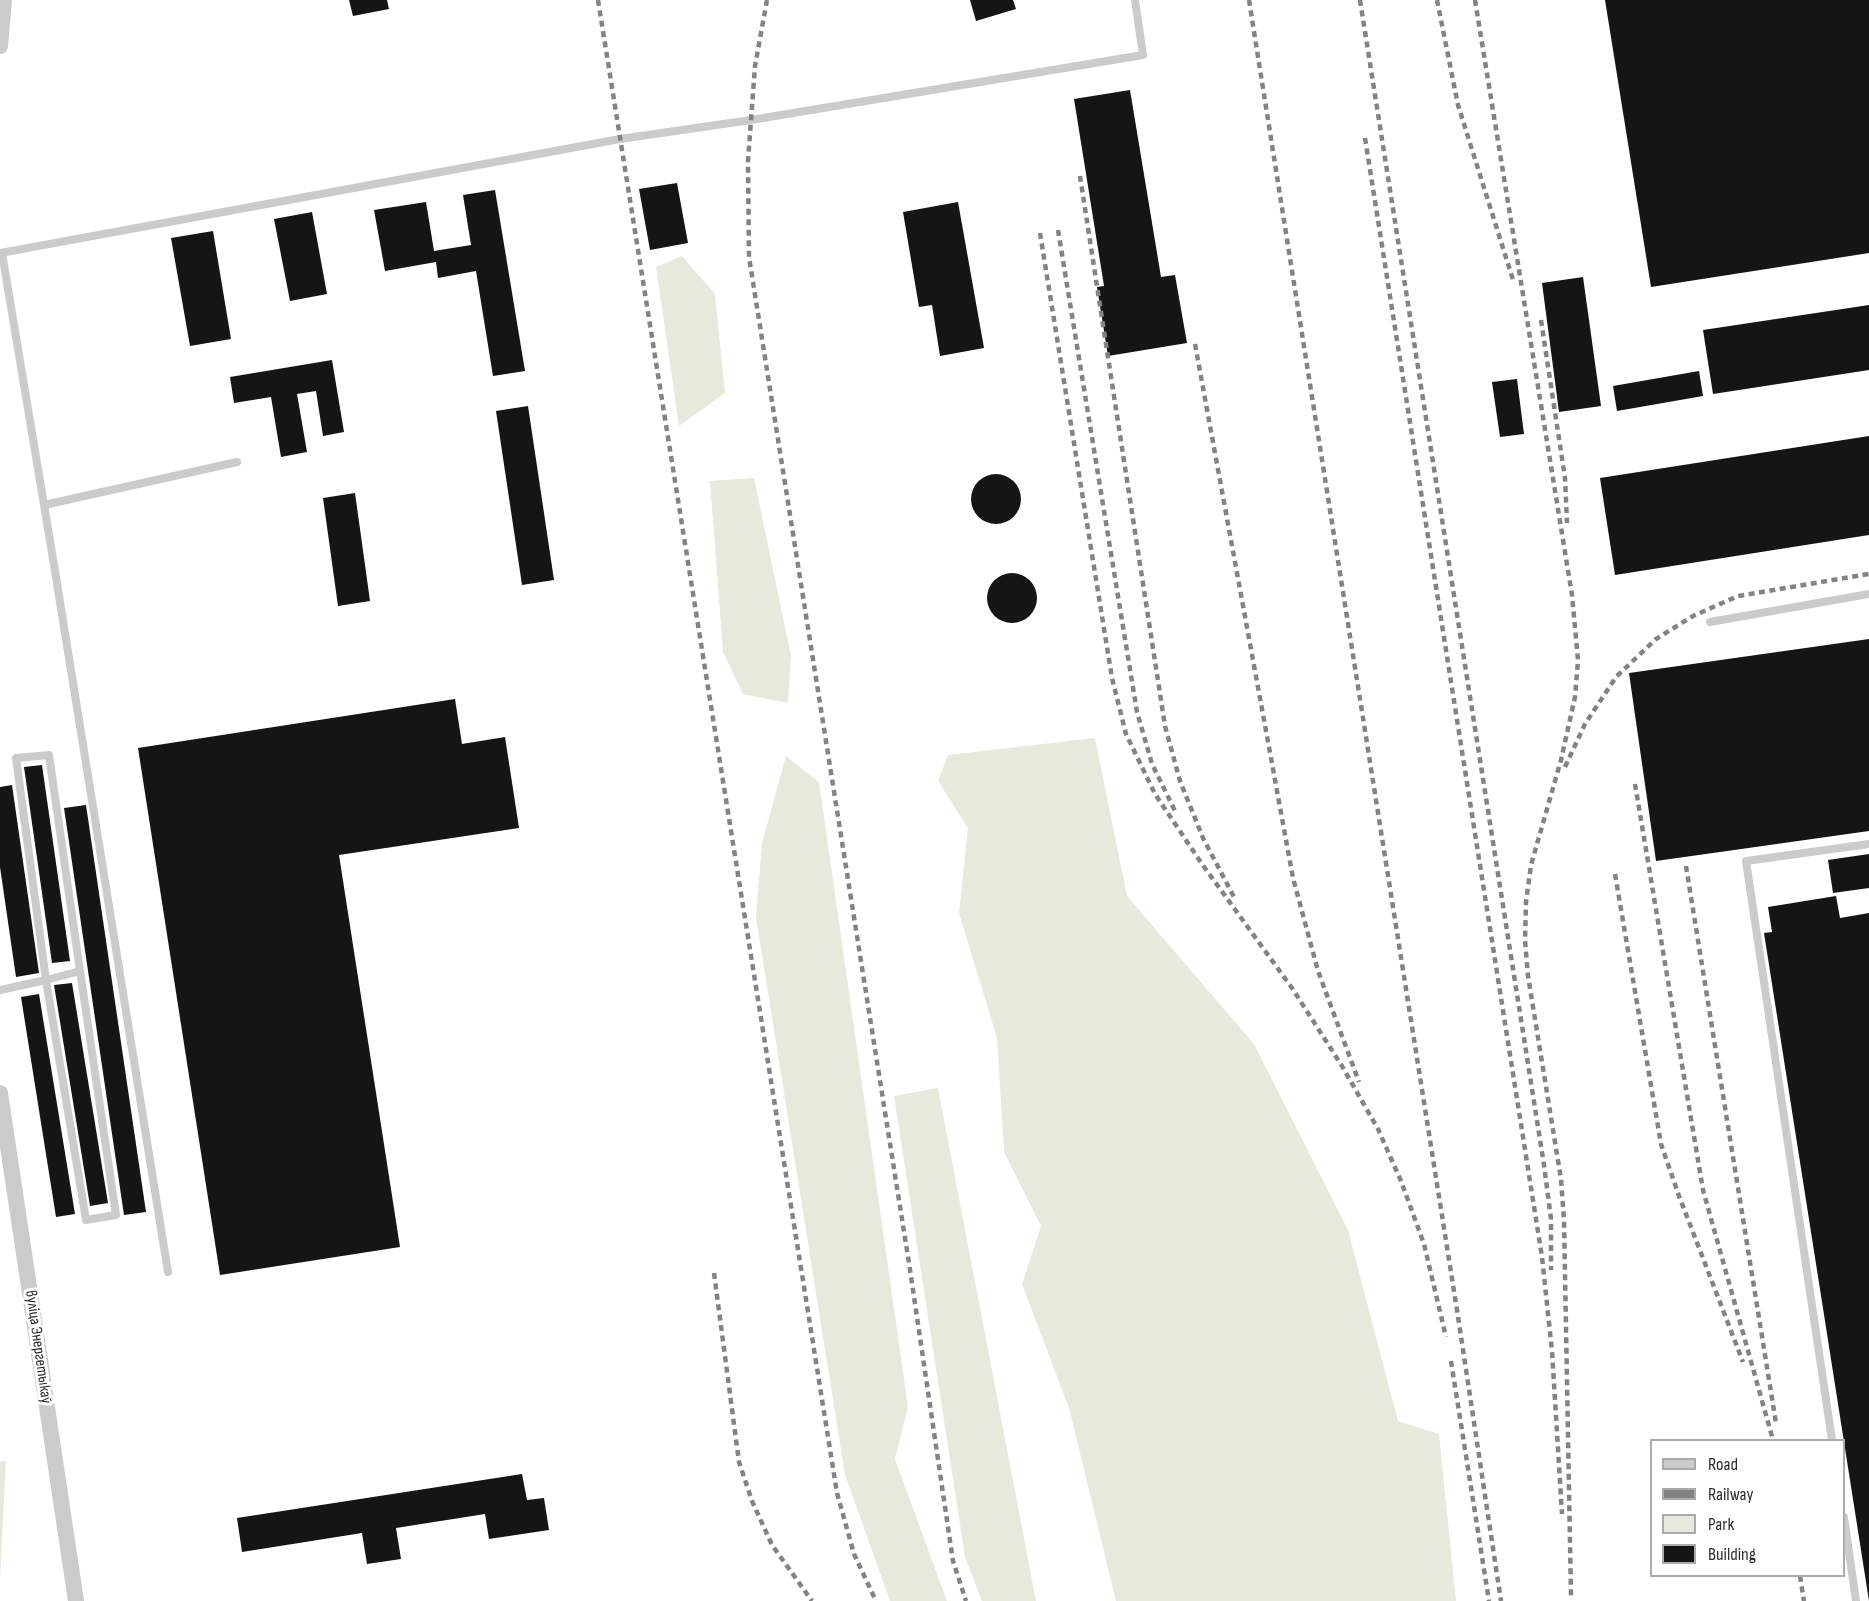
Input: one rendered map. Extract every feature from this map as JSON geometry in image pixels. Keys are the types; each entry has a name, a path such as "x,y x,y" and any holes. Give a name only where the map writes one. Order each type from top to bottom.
{"street":[{"path":"0,46 4,0"},
{"name":"вуліца Энергетыкаў","path":"0,1093 76,1601"}],"lane":[{"path":"168,1272 1,253 620,139 751,120 1143,55 1136,0"},
{"path":"44,505 237,462"},
{"path":"1710,622 1869,594"},
{"path":"49,755 116,1215 86,1220 46,980 16,758 49,755"},
{"path":"1832,1439 1746,861 1869,844"},
{"path":"0,990 80,971"},
{"path":"1845,1524 1856,1601"}],"green space":[{"path":"682,256 715,294 725,393 679,426 656,267"},
{"path":"754,478 791,656 788,703 743,694 723,652 710,481"},
{"path":"1095,738 1127,896 1254,1044 1348,1230 1398,1421 1439,1434 1456,1601 1116,1601 1069,1408 1022,1284 1041,1226 1004,1152 997,1038 959,913 968,828 938,781 948,755"},
{"path":"786,756 819,782 908,1407 895,1459 947,1601 890,1601 845,1475 756,917 762,843"},
{"path":"938,1088 1036,1601 982,1601 965,1557 894,1096"},
{"path":"6,1461 0,1580 0,1462"}],"building":[{"path":"349,0 387,0 389,9 353,16"},
{"path":"970,0 1013,0 1016,9 976,21"},
{"path":"1605,0 1869,0 1869,253 1651,287"},
{"path":"1130,90 1161,277 1175,275 1187,343 1108,356 1097,287 1104,286 1074,99"},
{"path":"677,183 688,243 650,250 639,189"},
{"path":"495,190 525,371 493,376 476,271 438,278 436,262 385,271 374,210 426,202 434,251 471,245 463,195"},
{"path":"958,202 984,348 940,356 932,305 919,307 903,212"},
{"path":"312,212 327,294 290,301 274,219"},
{"path":"213,231 231,339 190,346 171,238"},
{"path":"1583,277 1601,406 1559,412 1542,283"},
{"path":"1869,305 1869,370 1713,394 1703,330"},
{"path":"332,360 344,432 323,436 316,391 297,394 307,452 281,457 271,397 234,403 230,377"},
{"path":"1699,371 1703,396 1617,411 1613,386"},
{"path":"1517,379 1524,434 1500,437 1492,382"},
{"path":"528,406 554,580 522,585 496,411"},
{"path":"1869,436 1869,535 1615,575 1600,478"},
{"path":"991,474 1001,474 1014,481 1021,494 1021,504 1014,517 1001,524 991,524 982,520 975,513 971,504 971,494 975,485 982,478"},
{"path":"355,493 370,601 338,606 323,498"},
{"path":"1007,573 1017,573 1030,580 1037,593 1037,603 1030,616 1017,623 1007,623 998,619 991,612 987,603 987,593 991,584 998,577"},
{"path":"1869,639 1869,831 1656,861 1629,673"},
{"path":"455,699 462,744 505,737 519,828 339,855 400,1247 220,1275 138,748"},
{"path":"42,765 70,961 52,963 24,767"},
{"path":"12,785 39,973 16,977 0,867 0,787"},
{"path":"86,805 146,1212 124,1215 64,808"},
{"path":"1869,854 1869,888 1833,893 1828,860"},
{"path":"1836,896 1840,918 1869,913 1869,1601 1764,933 1772,932 1768,907"},
{"path":"72,983 108,1203 90,1206 54,985"},
{"path":"39,994 75,1214 56,1217 21,997"},
{"path":"522,1474 527,1500 544,1498 549,1530 489,1539 485,1514 396,1528 401,1559 367,1564 362,1533 242,1552 237,1518"}],"railway":[{"path":"598,0 837,1493 854,1554 876,1601"},
{"path":"767,0 755,66 748,161 749,257 909,1263 953,1561 966,1601"},
{"path":"1249,0 1501,1601"},
{"path":"1360,0 1544,1165 1551,1219 1551,1270"},
{"path":"1437,0 1458,105 1514,283"},
{"path":"1475,0 1572,595 1578,660 1575,697 1561,760 1531,865 1526,902 1525,940 1528,976 1561,1179 1564,1220 1571,1596"},
{"path":"1365,138 1542,1257 1552,1351 1562,1514"},
{"path":"1080,176 1165,726 1180,781 1203,838 1234,897"},
{"path":"1058,230 1137,712 1152,764 1176,813"},
{"path":"1040,233 1112,678 1126,734 1155,794 1202,864 1292,988 1342,1066 1378,1129 1401,1181 1424,1244 1446,1337"},
{"path":"1541,320 1565,478 1567,523"},
{"path":"1195,344 1293,878 1318,971 1359,1082"},
{"path":"1565,767 1585,724 1616,677 1656,639 1693,616 1738,596 1869,574"},
{"path":"1635,784 1703,1190 1773,1439"},
{"path":"1686,866 1776,1423"},
{"path":"1615,874 1661,1144 1743,1362"},
{"path":"714,1273 739,1462 752,1501 772,1545 812,1601"},
{"path":"1451,1361 1489,1601"},
{"path":"1800,1577 1804,1601"}]}
